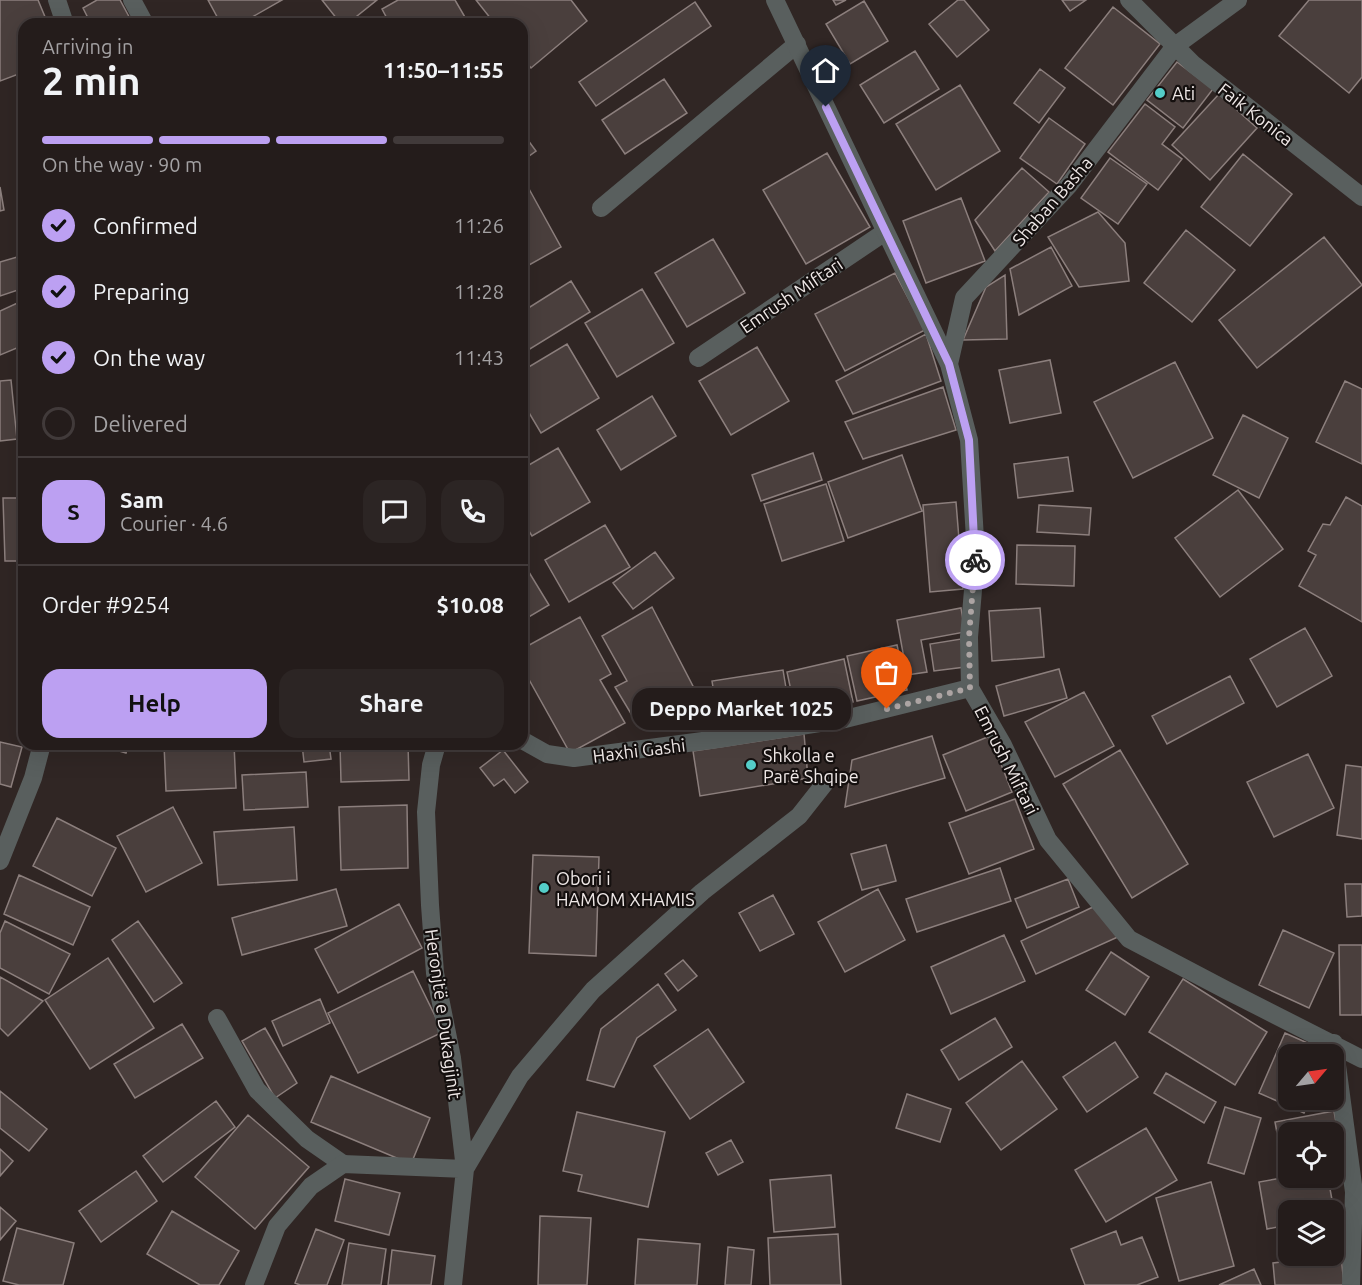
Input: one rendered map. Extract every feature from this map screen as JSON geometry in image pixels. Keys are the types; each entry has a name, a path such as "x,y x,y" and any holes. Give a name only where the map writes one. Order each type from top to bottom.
{"street":[{"path":"57,0 63,18"},
{"path":"132,0 142,18"},
{"name":"Emrush Miftari","path":"776,0 949,364 969,440 976,555 969,637 970,688 1003,745 1048,840 1129,939 1334,1044"},
{"name":"Faik Konica","path":"1129,0 1193,64 1362,197"},
{"name":"Shaban Basha","path":"949,364 964,298 1069,185 1175,46 1238,0"},
{"path":"601,208 797,44"},
{"name":"Emrush Miftari","path":"698,358 885,232"},
{"name":"Haxhi Gashi","path":"528,743 547,754 574,758 718,740 845,719 970,688"},
{"path":"0,861 33,778 40,750"},
{"name":"Heronjtë e Dukagjinit","path":"435,750 431,765 426,812 430,905 435,973 452,1058 465,1169 453,1285"},
{"path":"217,1018 257,1090 307,1139 343,1164 465,1169 520,1076 593,990 702,892 799,816 825,783"},
{"name":"Emrush Miftari","path":"1344,1049 1362,1059"},
{"path":"1343,1110 1354,1192 1351,1285"},
{"path":"254,1285 277,1226 311,1186 343,1164"}],"building":[{"path":"0,0 38,0 46,18 18,18 18,74 0,81"},
{"path":"97,0 120,0 130,18 88,18 83,8"},
{"path":"208,0 282,0 250,18 218,18"},
{"path":"322,0 377,0 354,18 336,18"},
{"path":"398,0 455,0 466,18 387,18 382,9"},
{"path":"476,0 571,0 587,21 531,68 528,64 528,18 490,18"},
{"path":"833,0 846,0 836,5"},
{"path":"958,0 964,0 989,30 957,57 929,24"},
{"path":"1062,0 1086,0 1070,11"},
{"path":"1309,0 1362,0 1362,77 1349,93 1279,36"},
{"path":"864,1 888,41 850,64 826,24"},
{"path":"695,2 711,26 596,106 579,82"},
{"path":"1113,7 1160,44 1113,105 1065,68"},
{"path":"915,51 939,89 884,123 860,85"},
{"path":"1177,62 1213,89 1183,128 1147,100"},
{"path":"1040,69 1065,88 1039,123 1014,103"},
{"path":"664,79 687,113 625,154 602,120"},
{"path":"960,85 1000,151 936,190 896,124"},
{"path":"1219,94 1257,128 1210,180 1172,145"},
{"path":"1145,104 1175,127 1162,144 1182,159 1158,190 1108,152"},
{"path":"1049,118 1085,144 1057,184 1020,158"},
{"path":"528,140 536,151 528,157"},
{"path":"827,153 870,227 806,264 763,190"},
{"path":"1243,154 1292,194 1250,246 1201,207"},
{"path":"1110,158 1147,184 1118,224 1081,198"},
{"path":"1022,168 1049,192 995,251 975,220"},
{"path":"0,187 4,210 0,211"},
{"path":"528,187 561,247 528,266"},
{"path":"961,198 985,261 926,283 903,221"},
{"path":"1098,212 1125,243 1129,281 1079,287 1048,237"},
{"path":"1186,230 1235,270 1192,322 1144,283"},
{"path":"1324,237 1362,285 1257,368 1219,320"},
{"path":"713,239 745,293 687,327 655,273"},
{"path":"1051,247 1072,286 1019,315 1010,269"},
{"path":"18,257 18,290 0,296 0,262"},
{"path":"895,273 925,330 845,371 815,314"},
{"path":"1005,275 1007,339 963,340 986,287"},
{"path":"571,281 590,312 528,350 528,308"},
{"path":"642,289 674,343 617,377 585,323"},
{"path":"18,303 18,348 0,355 0,311"},
{"path":"926,334 941,381 853,414 836,381"},
{"path":"567,344 599,398 541,433 528,411 528,367"},
{"path":"757,347 789,401 731,435 699,381"},
{"path":"1050,360 1061,413 1010,423 999,370"},
{"path":"1175,362 1213,438 1133,478 1094,402"},
{"path":"11,380 17,439 0,441 0,381"},
{"path":"1345,381 1362,389 1362,464 1316,442"},
{"path":"943,387 956,430 863,459 845,422"},
{"path":"652,396 676,436 621,470 597,430"},
{"path":"1243,415 1288,438 1259,498 1213,475"},
{"path":"558,448 590,502 532,536 528,530 528,466"},
{"path":"813,453 822,480 761,501 752,475"},
{"path":"902,455 922,511 848,538 828,482"},
{"path":"1068,457 1073,491 1018,498 1014,464"},
{"path":"826,484 844,541 782,561 764,504"},
{"path":"1238,490 1283,549 1220,597 1175,538"},
{"path":"1346,497 1362,506 1362,622 1299,586 1316,555 1308,551 1323,524 1330,525"},
{"path":"3,498 18,498 18,561 5,561"},
{"path":"956,502 963,589 930,592 923,505"},
{"path":"1039,505 1091,508 1089,535 1037,532"},
{"path":"605,525 630,567 569,602 545,560"},
{"path":"1017,545 1075,546 1074,586 1016,584"},
{"path":"655,552 674,578 633,609 613,583"},
{"path":"528,571 549,605 528,617"},
{"path":"652,607 695,690 636,722 615,687 627,681 602,636"},
{"path":"961,608 965,632 921,640 927,672 907,675 897,620"},
{"path":"1040,608 1044,657 992,661 989,611"},
{"path":"580,617 611,674 600,680 625,723 570,753 528,678 528,646"},
{"path":"1305,628 1332,676 1277,707 1250,659"},
{"path":"961,639 965,667 934,671 930,644"},
{"path":"897,645 907,690 857,701 847,656"},
{"path":"844,659 853,702 796,714 787,672"},
{"path":"1059,669 1067,698 1004,716 996,686"},
{"path":"783,670 791,718 720,729 712,681"},
{"path":"1230,676 1244,703 1167,744 1152,716"},
{"path":"1084,692 1114,746 1055,777 1025,722"},
{"name":"Shkolla e Parë Shqipe","path":"804,734 808,778 700,796 693,751"},
{"path":"932,736 945,778 845,807 852,760"},
{"path":"990,736 1012,792 966,811 943,755"},
{"path":"0,742 18,746 18,750 21,750 11,787 0,784"},
{"path":"164,750 234,750 236,788 166,791"},
{"path":"303,750 330,750 331,759 304,762"},
{"path":"340,750 408,750 409,780 341,782"},
{"path":"503,750 528,782 515,793 504,779 494,786 480,768"},
{"path":"1120,750 1188,864 1132,898 1063,784"},
{"path":"1308,754 1334,808 1274,837 1247,782"},
{"path":"1346,765 1362,767 1362,839 1337,835"},
{"path":"306,772 308,807 244,810 242,775"},
{"path":"1015,799 1034,849 969,874 949,823"},
{"path":"407,805 408,868 341,870 339,807"},
{"path":"173,807 202,863 146,892 117,836"},
{"path":"57,818 116,848 92,896 33,866"},
{"path":"294,827 297,880 218,885 214,832"},
{"path":"886,845 896,881 862,890 851,854"},
{"path":"533,855 599,857 596,956 529,953"},
{"path":"1000,868 1011,901 917,932 906,899"},
{"path":"19,875 90,907 73,945 4,914"},
{"path":"1068,879 1079,907 1027,928 1015,899"},
{"path":"1345,884 1362,884 1362,916 1347,917"},
{"path":"336,889 347,926 242,955 232,918"},
{"path":"878,889 905,940 845,972 818,922"},
{"path":"773,895 794,934 760,951 739,913"},
{"path":"399,904 422,948 338,993 315,949"},
{"path":"1093,907 1120,936 1036,974 1021,941"},
{"path":"5,921 70,954 49,994 0,968 0,933"},
{"path":"138,921 182,983 154,1002 112,940"},
{"path":"1283,930 1334,953 1309,1008 1259,985"},
{"path":"1004,935 1025,981 951,1014 931,967"},
{"path":"1339,945 1362,945 1362,1015 1340,1015"},
{"path":"1111,952 1149,977 1125,1015 1086,990"},
{"path":"108,958 154,1028 90,1069 45,1000"},
{"path":"683,960 697,976 678,991 665,974"},
{"path":"413,971 443,1032 358,1073 328,1013"},
{"path":"0,977 43,1001 8,1036 0,1028"},
{"path":"1183,979 1267,1032 1235,1085 1149,1032"},
{"path":"658,984 676,1010 637,1038 614,1087 587,1080 601,1029"},
{"path":"320,999 330,1023 283,1046 272,1021"},
{"path":"995,1018 1012,1047 959,1080 941,1050"},
{"path":"182,1024 203,1058 135,1098 114,1064"},
{"path":"265,1028 297,1083 275,1098 242,1041"},
{"path":"708,1029 744,1082 690,1119 654,1066"},
{"path":"1285,1033 1310,1044 1280,1044"},
{"path":"1115,1042 1138,1077 1087,1112 1063,1077"},
{"path":"1278,1049 1278,1101 1259,1093"},
{"path":"1022,1061 1057,1109 1001,1150 966,1103"},
{"path":"1166,1073 1216,1102 1204,1123 1154,1093"},
{"path":"331,1076 430,1118 411,1164 311,1122"},
{"path":"0,1091 47,1129 29,1151 0,1128"},
{"path":"907,1094 951,1109 940,1142 896,1128"},
{"path":"216,1101 235,1127 163,1182 143,1156"},
{"path":"1225,1107 1261,1118 1244,1174 1208,1163"},
{"path":"1334,1111 1336,1122 1278,1122 1278,1138 1275,1122"},
{"path":"577,1112 665,1132 648,1207 578,1191 582,1175 563,1171"},
{"path":"248,1115 309,1167 255,1229 195,1177"},
{"path":"1146,1128 1177,1180 1106,1222 1075,1170"},
{"path":"731,1140 743,1162 718,1175 706,1153"},
{"path":"0,1149 13,1161 0,1176"},
{"path":"136,1171 157,1201 101,1242 79,1211"},
{"path":"831,1175 835,1227 774,1232 770,1180"},
{"path":"345,1179 400,1193 389,1235 335,1221"},
{"path":"1278,1179 1278,1188 1330,1188 1332,1200 1278,1200 1278,1227 1267,1229 1259,1182"},
{"path":"1211,1182 1234,1266 1179,1281 1156,1198"},
{"path":"0,1207 16,1221 0,1240"},
{"path":"172,1211 239,1251 219,1285 200,1285 147,1254"},
{"path":"540,1216 591,1218 587,1285 538,1285"},
{"path":"17,1228 74,1243 63,1285 19,1285 3,1281"},
{"path":"316,1229 344,1240 327,1285 300,1285 295,1283"},
{"path":"1116,1231 1121,1245 1142,1237 1158,1277 1137,1285 1085,1285 1071,1249"},
{"path":"838,1234 841,1285 770,1285 768,1238"},
{"path":"638,1239 700,1244 697,1285 635,1285"},
{"path":"349,1243 386,1249 381,1285 342,1285"},
{"path":"728,1247 754,1250 751,1285 725,1285"},
{"path":"392,1250 435,1256 431,1285 388,1285"},
{"path":"1278,1262 1278,1266 1342,1266 1344,1285 1275,1285 1273,1263"},
{"path":"1254,1269 1261,1285 1219,1285"}],"way so far":[{"path":"887,709 970,688 969,637 975,560"}],"place":[{"name":"Ati","path":"1160,93"},
{"name":"Deppo Market 1025","path":"887,709"},
{"name":"Shkolla e Parë Shqipe","path":"751,765"},
{"name":"Obori i HAMOM XHAMIS","path":"544,888"}],"route":[{"path":"826,107 949,364 969,440 975,560"}]}
